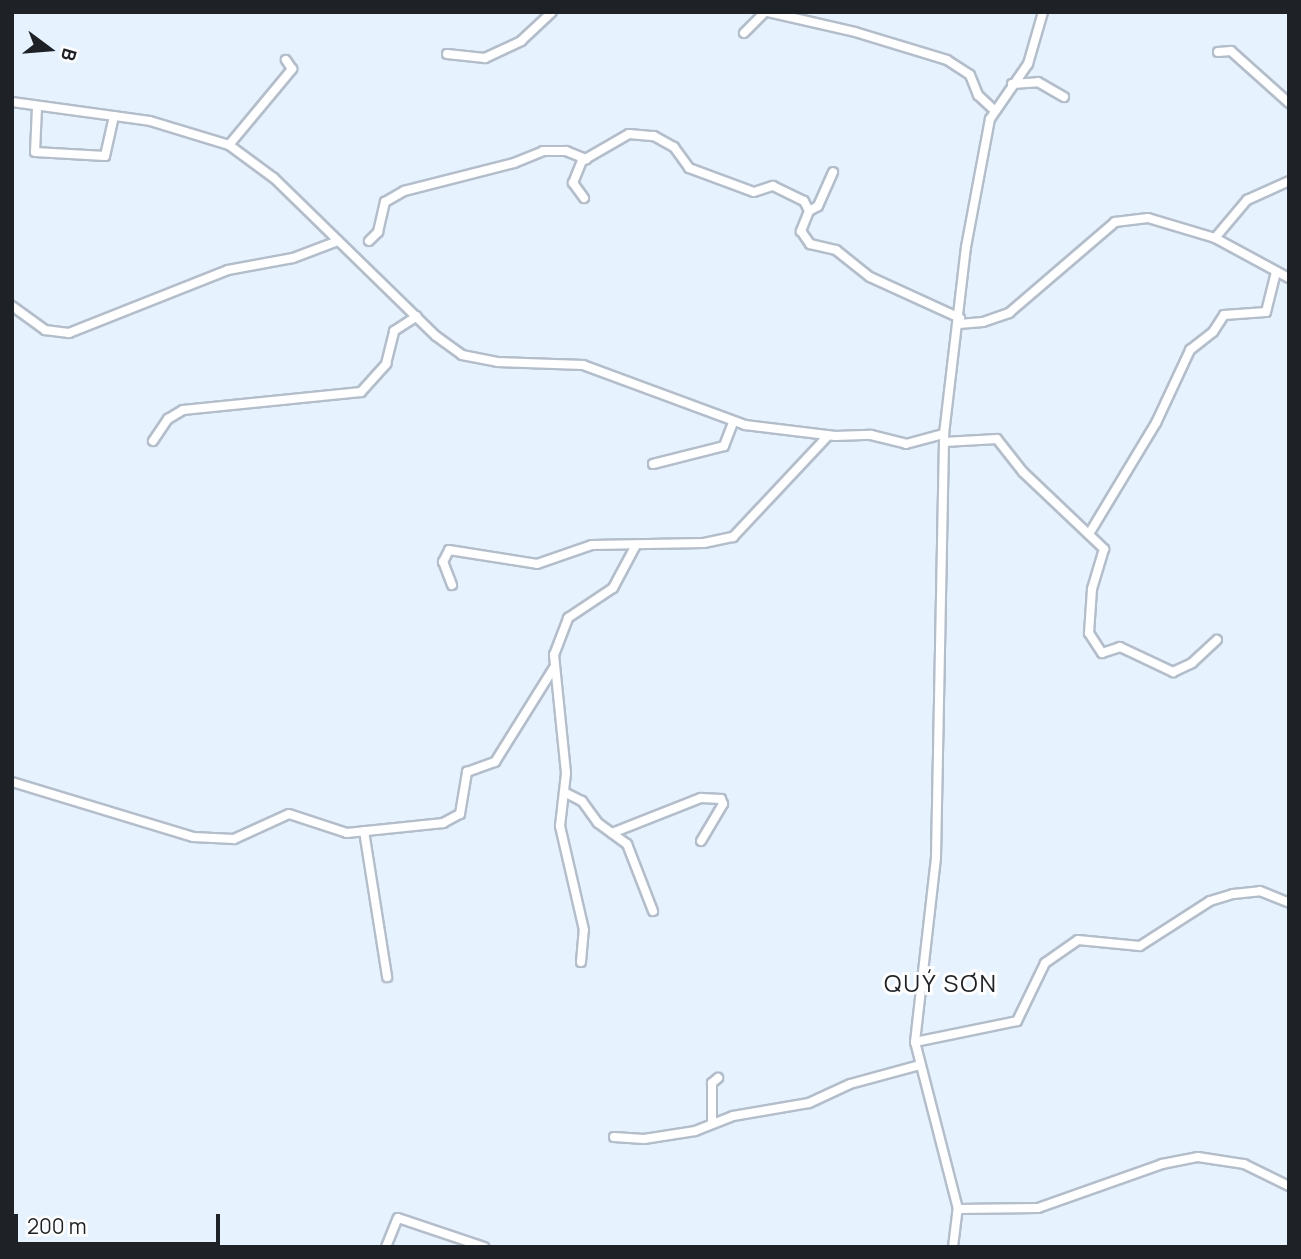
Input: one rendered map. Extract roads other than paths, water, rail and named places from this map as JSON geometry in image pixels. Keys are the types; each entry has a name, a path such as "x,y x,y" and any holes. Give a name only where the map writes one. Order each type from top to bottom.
{"street":[{"path":"447,54 485,58 521,41 552,12"},
{"path":"744,33 766,12 855,32 954,63 974,79 978,95 993,109"},
{"path":"953,1247 958,1209 915,1042 936,857 944,438 960,321 966,247 993,109 1012,84 1037,41 1043,16"},
{"path":"1218,52 1231,51 1289,103"},
{"path":"229,145 292,69 286,60"},
{"path":"1012,84 1038,82 1064,97"},
{"path":"12,102 177,128 229,145 274,178 417,316 462,355 497,362 583,365 733,422 828,436 871,435 913,444 944,438 997,439 1023,472 1104,549 1093,583 1089,633 1102,653 1120,647 1173,672 1192,663 1217,640"},
{"path":"37,108 35,152 105,156 114,116"},
{"path":"584,198 573,183 579,165 622,137 641,132 674,147 685,166 750,191 773,186 804,201 809,211"},
{"path":"369,241 378,232 385,202 404,191 514,163 543,151 566,151 586,159"},
{"path":"833,173 818,206 809,211 801,231 810,244 836,250 870,277 960,321 984,323 1009,313 1093,236 1123,219 1148,218 1215,238 1289,278"},
{"path":"1215,238 1247,200 1289,181"},
{"path":"12,306 45,330 69,333 228,270 293,258 338,241"},
{"path":"1089,534 1156,423 1190,351 1213,332 1224,315 1266,312 1276,272"},
{"path":"153,441 167,419 183,410 361,391 386,364 394,331 417,316"},
{"path":"653,464 724,446 733,422"},
{"path":"452,585 443,562 449,550 537,564 582,547 704,543 733,537 828,436"},
{"path":"581,962 584,930 560,826 564,792 561,694 555,666 555,649 565,622 617,583 636,545"},
{"path":"12,782 193,837 234,839 289,814 333,831 365,831 443,823 457,817 466,775 495,762 555,666"},
{"path":"564,792 582,801 626,844 653,911"},
{"path":"612,833 701,798 721,799 723,804 701,841"},
{"path":"365,831 387,977"},
{"path":"915,1042 1017,1021 1045,963 1078,940 1140,946 1210,901 1254,891 1289,903"},
{"path":"614,1137 644,1139 695,1131 712,1122 791,1108 850,1084 920,1066"},
{"path":"712,1122 712,1083 718,1078"},
{"path":"958,1209 1038,1208 1163,1164 1198,1157 1244,1164 1289,1186"},
{"path":"386,1247 398,1218 484,1247"}],"district":[{"name":"QUÝ SƠN","path":"941,983"}]}
